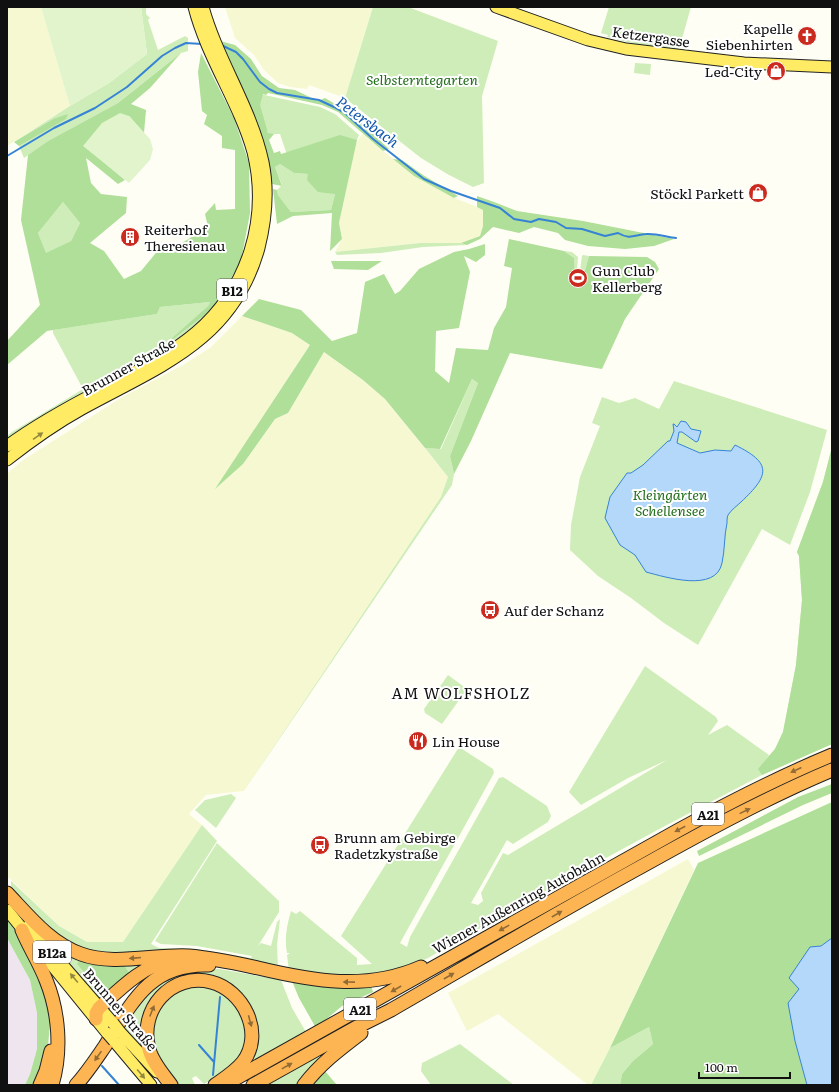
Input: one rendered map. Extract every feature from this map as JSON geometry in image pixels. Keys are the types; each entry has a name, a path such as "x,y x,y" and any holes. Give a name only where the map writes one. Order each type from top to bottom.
{"highway":[{"name":"Wiener Außenring Autobahn","path":"224,1085 731,801 832,755"},
{"name":"Wiener Außenring Autobahn","path":"253,1085 357,1027 391,1010 624,876 724,821 798,784 832,770"},
{"path":"7,894 51,937 66,948 82,955 101,959 166,955 214,958 278,973"},
{"path":"22,930 46,980 54,1005 58,1028 58,1055 52,1085"},
{"path":"76,1085 104,1048 137,996 159,977 173,970 207,964 334,982 375,981 411,972 486,938"},
{"path":"98,1014 125,984 143,972 158,963 188,956"},
{"path":"170,1085 154,1061 149,1049 147,1024 154,1004 169,989 199,980 220,984 238,997 246,1010 251,1026 251,1041 248,1052 243,1061 234,1072 215,1085"},
{"path":"40,1085 46,1071 50,1054 54,1005"},
{"path":"304,1085 317,1069 336,1051 391,1010"}],"main road":[{"name":"Brunner Straße","path":"7,460 53,426 160,368 193,346 214,327 230,309 248,279 257,256 265,222 265,174 251,123 194,7"},
{"name":"Brunner Straße","path":"203,7 209,39"},
{"name":"Ketzergasse","path":"496,7 588,40 621,49 744,63 832,67"},
{"name":"Brunner Straße","path":"7,446 72,405 154,362 183,344 217,312 237,282 247,259 254,234 258,203 256,169 239,114 215,52"},
{"name":"Brunner Straße","path":"7,894 62,963 151,1085"},
{"name":"Brunner Straße","path":"7,910 22,930 98,1014 113,1023 114,1035 170,1085"}],"shaded area":[{"path":"7,938 30,980 37,1013 37,1049 30,1074 25,1085 7,1085"}],"green space":[{"path":"7,7 41,7 70,106 7,146"},
{"path":"41,7 141,7 147,54 109,83 70,106"},
{"path":"141,7 146,7 146,14 150,18 148,20 158,50 185,36 188,38 188,51 181,53 118,103 48,141 24,158 19,146 65,119 53,119 14,142 109,83 147,54"},
{"path":"225,7 373,7 345,98 309,85 307,89 290,87 278,83 264,70 254,55 235,38"},
{"name":"Selbsterntegarten","path":"373,7 408,7 498,41 482,96 484,183 473,187 449,175 421,158 345,98"},
{"path":"609,7 691,7 679,49 640,45 607,37 608,35 601,33"},
{"path":"220,41 235,45 251,59 262,76 279,88 295,90 318,101 325,98 352,114 389,149 383,151 338,112 322,105 268,93 266,95 263,94 260,105 268,133 274,134 269,140 274,153 280,151 281,154 340,135 357,140 339,223 342,239 330,251 332,213 293,216 277,224 273,189 277,190 278,195 291,212 331,210 335,194 318,192 307,180 308,174 294,173 280,164 275,167 282,186 272,184 266,155"},
{"path":"181,53 150,88 131,104 146,110 144,133 129,116 84,146 125,180 118,184 86,158 91,183 101,194 127,197 126,213 90,243 104,251 124,279 141,271 164,243 172,249 208,227 205,214 215,203 216,210 235,209 235,150 222,148 222,136 204,124 207,115 202,111 198,72 201,53 234,118 249,163 250,213 241,261 213,309 160,349 208,306 210,302 160,307 157,314 47,331 7,365 7,341 40,305 21,220 28,155 48,141 118,103","holes":["63,202 80,223 71,241 46,253 38,233"]},
{"path":"635,63 651,64 650,75 634,73"},
{"path":"246,91 320,107 335,114 359,135 357,140 324,152 286,152 280,134 269,134"},
{"path":"120,113 129,116 150,139 153,149 150,160 129,183 83,146 102,123"},
{"path":"68,114 66,119 19,146 14,142 53,119"},
{"path":"362,134 414,176 454,198 483,209 483,226 480,236 461,243 420,243 335,252 342,239 339,223 356,144"},
{"path":"393,159 402,160 423,175 458,196 454,198 414,176"},
{"path":"280,164 294,173 308,174 335,194 331,210 291,212 278,195 277,190 282,185 275,167"},
{"path":"477,196 517,211 583,221 674,239 654,246 625,249 588,246 565,240 558,233 534,227 519,233 493,227 480,239 467,245 461,243 480,236 483,226 483,210 477,207"},
{"path":"63,202 80,223 71,241 46,254 38,233"},
{"path":"509,239 564,251 574,258 575,273 584,274 589,256 647,257 655,262 659,269 625,319 602,369 510,353 471,441 454,474 450,456 478,383 472,379 440,449 425,448 385,399 363,380 324,352 288,413 275,419 243,464 215,489 310,345 292,333 242,316 259,299 301,310 332,341 357,333 365,282 384,274 395,294 400,291 419,269 454,252 485,244 485,255 476,262 464,256 470,272 459,328 436,331 435,371 449,383 456,348 488,350 494,328 506,307 512,268 504,266"},
{"path":"420,243 461,243 467,245 423,247 381,253 337,255 335,252"},
{"path":"564,251 572,252 578,257 577,271 580,271 582,256 589,256 584,274 575,273 574,258"},
{"path":"331,261 382,261 368,270 334,269"},
{"path":"210,302 208,306 169,342 213,309 207,317 159,355 7,440 7,436 12,432 83,389 53,333 53,330 157,314 160,307"},
{"path":"242,316 292,333 310,345 217,487 243,464 275,419 288,413 324,352 363,380 385,399 448,477 441,497 244,791 206,795 189,814 202,825 123,942 87,942 59,926 7,876 7,474 23,460 124,396 183,365 210,348"},
{"path":"472,379 478,383 450,456 454,474 452,485 244,791 441,497 448,477 425,448 441,449"},
{"name":"Kleingärten Schellensee","path":"674,381 827,430 810,492 790,545 762,529 698,645 664,623 631,598 598,576 570,550 571,525 580,477 600,426 592,423 602,397 619,403 635,398 659,409"},
{"path":"832,447 832,744 762,775 661,828 428,958 403,970 342,979 289,971 287,955 290,953 287,953 286,937 291,911 296,914 300,911 357,958 357,965 372,964 341,936 459,747 493,769 494,773 400,943 407,947 410,937 499,778 503,777 547,806 551,816 548,822 513,844 507,840 471,903 478,905 483,901 481,893 503,853 508,855 667,760 628,778 581,805 569,792 645,666 716,717 718,721 708,735 727,725 769,755 766,759 775,749 783,732 796,665 802,600 799,556 797,552 823,482"},
{"path":"832,447 832,744 762,775 758,769 775,749 783,732 796,665 802,600 799,556 797,552 823,482"},
{"path":"448,675 467,689 442,724 425,713 424,709"},
{"path":"832,784 832,793 803,805 699,856 697,851 798,797"},
{"path":"231,794 236,798 216,828 195,810 205,800"},
{"path":"832,802 832,938 821,946 799,989 795,1041 807,1085 620,1085 622,1074 633,1061 653,1044 649,1027 610,1048 698,863"},
{"path":"202,825 217,841 151,944 159,948 197,949 251,958 252,956 197,946 161,944 155,941 217,843 279,901 279,912 258,946 261,943 271,946 277,922 280,919 277,945 278,968 107,955 71,946 38,920 11,888 11,881 59,926 87,942 123,942"},
{"path":"688,859 694,870 591,1085 588,1085 498,1014 467,1031 448,993"},
{"path":"7,917 18,933 47,996 50,1022 48,1047 34,1085 25,1085 30,1074 37,1049 37,1013 30,980 7,938"},
{"path":"50,940 67,951 153,960 99,1003"},
{"path":"80,959 99,966 124,965 129,973 103,993 77,964"},
{"path":"194,969 219,969 281,980 292,1008 306,1032 245,1067 255,1030 225,983 167,986 145,1052 124,1027 136,1005 158,982"},
{"path":"292,981 371,986 373,992 342,1006 316,1028 299,998"},
{"path":"210,985 237,1003 248,1035 245,1052 227,1071 204,1084 196,1076 192,1078 195,1085 179,1085 156,1057 150,1039 157,1008 173,990"},
{"path":"649,1027 653,1044 633,1061 622,1074 620,1085 591,1085 610,1048"},
{"path":"460,1044 514,1085 431,1085 421,1071 422,1063"},
{"path":"317,1056 320,1059 299,1085 264,1085"},
{"path":"324,1070 337,1085 313,1085"}],"water":[{"path":"681,421 686,422 691,429 701,431 698,441 696,442 682,432 679,432 677,443 700,453 715,450 731,451 735,445 756,458 761,464 763,470 762,477 751,493 728,515 723,558 718,572 710,578 689,581 646,572 635,555 620,545 605,518 610,497 627,473 631,473 643,465 668,441 670,441 674,431 673,424 677,427"},
{"path":"832,938 832,1085 807,1085 795,1041 788,1003 799,989 789,978 810,947 821,946"}],"waterway":[{"name":"Petersbach","path":"7,156 54,128 95,108 127,87 162,56 175,48 186,43 202,44"},
{"name":"Petersbach","path":"221,45 236,52 260,82 269,89 277,93 319,100 334,107 346,114 373,139 424,179 451,191 500,208 514,219 531,222 539,219 556,222 566,228 582,229 605,236 618,233 629,237 650,234 676,238"},
{"path":"213,1075 220,997"},
{"path":"199,1045 214,1062"},
{"path":"102,1066 119,1085"}],"place":[{"name":"Kapelle Siebenhirten","path":"807,36"},
{"name":"Led-City","path":"776,71"},
{"name":"Stöckl Parkett","path":"758,193"},
{"name":"Reiterhof Theresienau","path":"130,237"},
{"name":"Gun Club Kellerberg","path":"578,278"},
{"name":"Auf der Schanz","path":"490,610"},
{"name":"Lin House","path":"418,741"},
{"name":"Brunn am Gebirge Radetzkystraße","path":"320,845"}],"district":[{"name":"AM WOLFSHOLZ","path":"461,692"}]}
